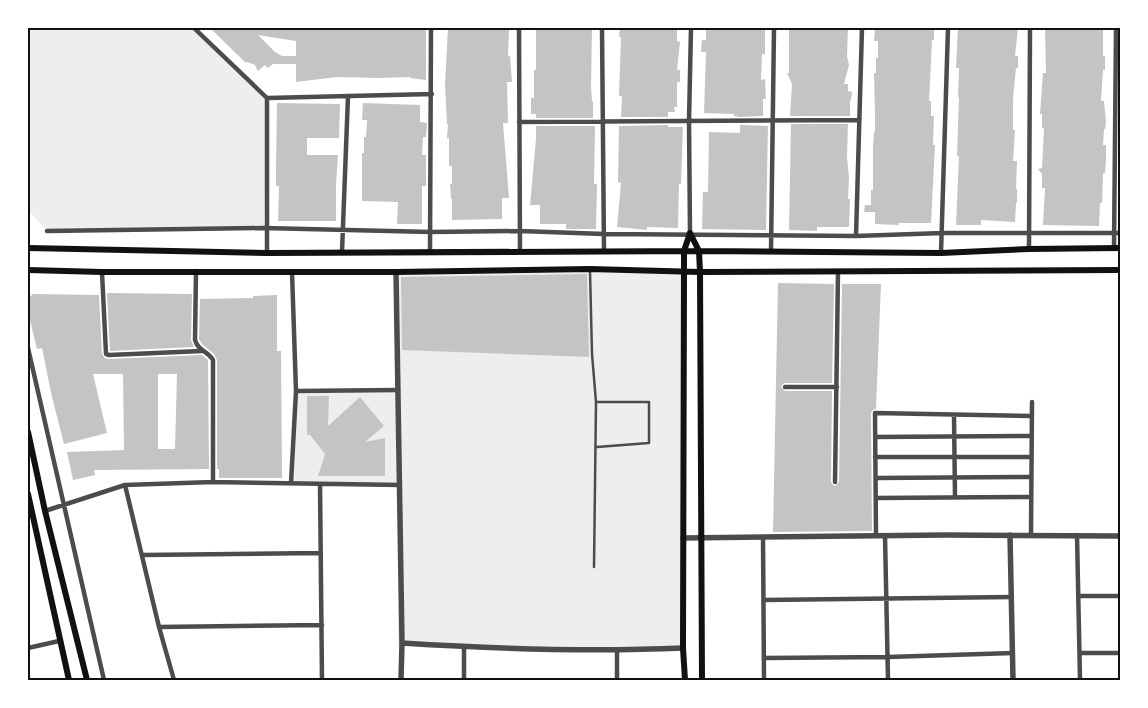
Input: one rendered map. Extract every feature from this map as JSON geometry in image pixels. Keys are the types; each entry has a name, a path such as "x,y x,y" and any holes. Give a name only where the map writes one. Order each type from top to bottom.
{"main road":[{"path":"690,233 699,251 700,272 702,680"},
{"path":"685,680 683,648 684,251 690,233"},
{"path":"28,248 267,253 520,251 941,253 1117,248"},
{"path":"28,270 102,272 396,272 590,269 700,272 1120,270"},
{"path":"28,432 45,511 87,680"},
{"path":"28,494 29,506 69,680"}],"street":[{"path":"194,28 267,98 432,94"},
{"path":"430,252 431,28"},
{"path":"518,28 520,251"},
{"path":"602,28 604,251"},
{"path":"690,233 689,121 691,28"},
{"path":"771,251 774,28"},
{"path":"856,236 862,28"},
{"path":"941,253 948,28"},
{"path":"1029,249 1030,28"},
{"path":"1116,28 1114,233 1117,248"},
{"path":"342,252 348,96"},
{"path":"267,98 267,253"},
{"path":"519,122 859,120"},
{"path":"47,232 343,228 431,232 520,231 604,234 690,233 856,236 943,233 1120,233"},
{"path":"102,272 106,354 202,351 209,354 214,360 214,482"},
{"path":"196,272 195,340 202,351"},
{"path":"291,483 296,391 292,272"},
{"path":"396,272 401,680"},
{"path":"836,482 838,272"},
{"path":"28,348 104,680"},
{"path":"785,387 837,387"},
{"path":"296,391 398,390"},
{"path":"1031,535 1032,402"},
{"path":"876,536 875,413 1031,416"},
{"path":"954,416 955,497"},
{"path":"875,437 1031,436"},
{"path":"875,457 1031,457"},
{"path":"876,478 1032,477"},
{"path":"45,511 125,485 214,482 400,486"},
{"path":"320,484 322,680"},
{"path":"125,485 159,627 174,680"},
{"path":"876,498 1032,497"},
{"path":"683,538 1010,535 1120,536"},
{"path":"1010,535 1013,680"},
{"path":"1077,535 1080,680"},
{"path":"884,536 888,680"},
{"path":"762,537 764,680"},
{"path":"143,555 321,553"},
{"path":"1079,596 1120,596"},
{"path":"764,600 1012,597"},
{"path":"159,627 322,625"},
{"path":"28,648 59,640"},
{"path":"402,643 464,647 617,651 683,648"},
{"path":"464,647 464,680"},
{"path":"617,651 617,680"},
{"path":"764,658 1013,653"},
{"path":"1080,653 1120,653"}],"lane":[{"path":"590,269 592,354 596,402 594,567"},
{"path":"596,402 649,402 649,443 596,447"}],"shaded area":[{"path":"28,28 194,28 267,98 264,228 47,231 28,210"},
{"path":"398,269 683,271 686,647 617,651 464,646 398,646 399,486 291,484 296,391 399,390"}],"building":[{"path":"210,28 426,28 426,80 410,77 337,77 296,82 296,64 273,64 268,68 265,65 258,71 255,65 246,63","holes":["258,35 296,41 296,56 282,56 275,52"]},
{"path":"448,28 509,29 508,56 510,56 512,82 507,82 508,123 503,123 509,198 502,198 502,219 452,220 450,184 452,184 452,166 449,166 445,84"},
{"path":"536,28 592,28 591,86 593,118 536,118 536,114 531,114 531,98 534,98 534,70 536,70"},
{"path":"620,28 677,28 677,41 680,42 677,70 680,70 680,82 677,82 677,107 674,107 675,112 668,112 668,117 621,117 622,96 619,96"},
{"path":"706,28 765,28 765,54 762,54 761,80 765,79 766,99 763,99 763,116 740,117 734,116 734,114 704,113 706,52 701,52 702,40 706,40"},
{"path":"789,28 848,28 847,56 849,65 844,84 848,84 848,91 852,92 850,116 790,116 792,84 787,73 789,73"},
{"path":"875,28 934,28 929,101 931,101 931,116 934,116 933,145 935,145 931,223 875,224 875,212 864,212 865,205 871,205 871,190 873,190 873,146 875,132 874,73 876,73 876,58 878,58 878,41 874,41"},
{"path":"958,28 1018,28 1015,56 1018,56 1018,68 1016,68 1013,99 1013,130 1015,130 1013,161 1017,161 1015,222 981,220 981,225 956,225 959,156 957,156 959,68 956,68"},
{"path":"1045,28 1103,28 1105,70 1103,70 1101,101 1104,101 1106,122 1103,145 1106,145 1106,159 1105,173 1103,173 1099,226 1043,225 1045,188 1042,188 1042,174 1038,169 1042,168 1044,128 1042,128 1042,114 1040,114 1043,73 1046,73"},
{"path":"277,103 340,104 339,138 307,138 307,155 338,155 336,221 278,221 279,186 276,186"},
{"path":"363,103 420,105 420,122 427,123 426,137 423,137 422,155 426,155 426,186 422,186 422,224 397,224 398,202 362,201 362,153 364,153 367,120 362,120"},
{"path":"791,124 848,124 849,227 817,227 817,231 789,230"},
{"path":"668,125 668,127 683,127 678,228 647,227 647,230 617,227 621,183 618,182 619,126"},
{"path":"740,125 768,126 766,230 702,229 703,192 708,192 709,132 740,133"},
{"path":"536,126 595,126 594,184 597,184 596,229 566,229 566,224 540,224 540,205 530,205"},
{"path":"587,274 589,357 402,350 401,277"},
{"path":"778,283 834,284 832,383 785,383 781,387 785,391 832,391 831,482 835,486 839,482 842,284 881,284 876,409 871,413 872,531 773,532"},
{"path":"107,293 192,294 191,340 194,347 110,351"},
{"path":"33,294 99,295 102,354 105,358 202,355 208,360 209,469 94,470 95,475 73,480 67,452 124,450 123,374 93,374 107,433 64,444 42,348 37,349 28,312 28,298","holes":["158,374 177,374 175,449 158,449"]},
{"path":"277,295 277,351 281,351 282,478 219,478 219,469 217,469 217,360 214,354 199,339 200,299 253,298 253,296"},
{"path":"307,396 329,396 328,426 360,397 384,426 365,442 385,438 385,476 318,476 325,454 310,435 307,435"}]}
